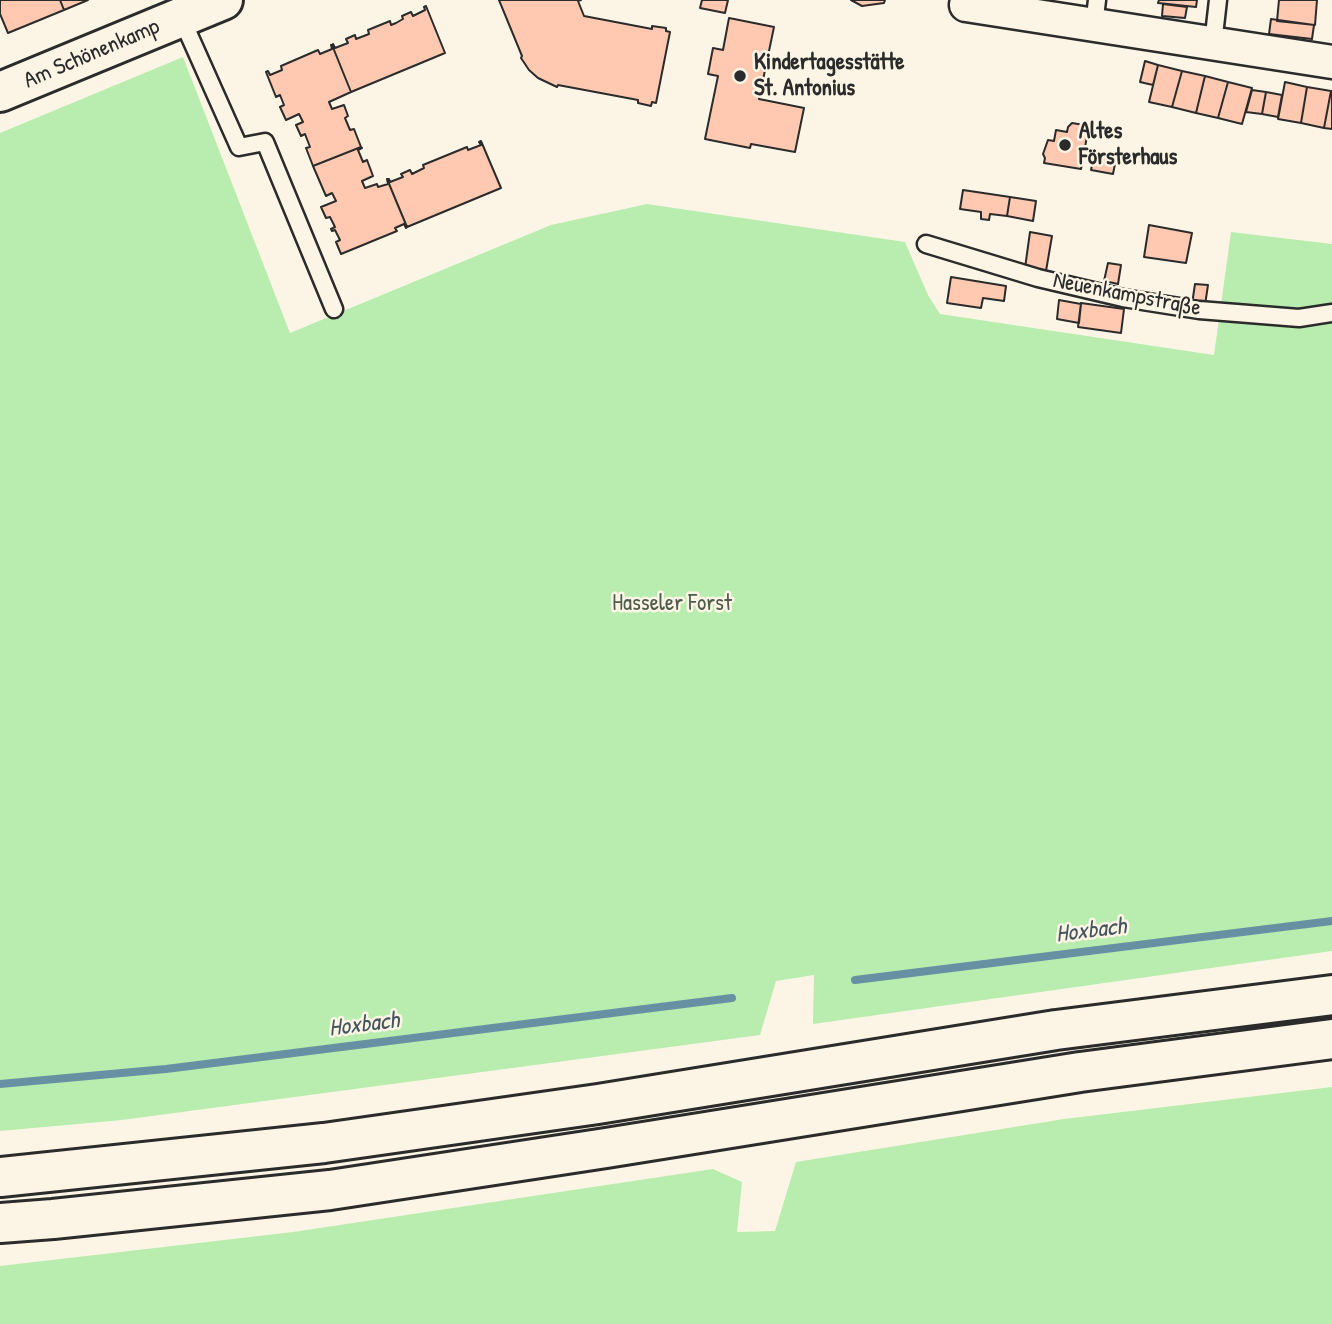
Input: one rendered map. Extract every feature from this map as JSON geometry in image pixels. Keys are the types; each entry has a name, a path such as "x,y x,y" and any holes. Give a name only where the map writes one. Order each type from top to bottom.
{"main road":[{"name":"Am Schönenkamp","path":"0,92 223,0"},
{"path":"0,1177 324,1143 598,1104 1056,1030 1332,995"},
{"path":"0,1223 330,1190 1080,1072 1332,1039"}],"street":[{"path":"967,3 1095,13 1213,44 1332,62"}],"lane":[{"path":"1213,44 1218,0"},
{"path":"181,17 239,147 265,142 334,309"},
{"name":"Neuenkampstraße","path":"926,244 1038,278 1123,299 1199,310 1299,318 1332,313"}],"green space":[{"name":"Hasseler Forst","path":"183,57 290,333 551,225 647,204 905,242 928,295 940,314 1214,355 1231,232 1332,244 1332,951 813,1024 814,975 776,981 760,1035 122,1120 0,1131 0,133"},
{"path":"1332,1087 1332,1324 0,1324 0,1266 293,1232 713,1169 742,1182 737,1232 775,1231 796,1162 1064,1119"}],"building":[{"path":"0,0 60,0 64,10 8,33 0,14"},
{"path":"60,0 88,0 64,10"},
{"path":"499,0 581,0 578,1 584,16 652,29 652,26 666,28 666,31 670,32 656,103 652,102 651,106 638,103 638,100 558,85 557,87 538,78 521,58"},
{"path":"702,0 728,0 725,13 700,8"},
{"path":"851,0 885,0 884,3 862,6"},
{"path":"1159,0 1197,0 1196,7 1158,3"},
{"path":"1279,0 1317,0 1315,25 1277,21"},
{"path":"1163,4 1187,7 1185,18 1162,16"},
{"path":"426,6 445,53 351,92 332,45 335,48 348,43 346,39 355,35 356,39 369,34 368,30 390,21 391,25 396,23 411,12 413,16 425,10"},
{"path":"729,18 774,27 759,99 804,108 795,152 751,144 750,148 705,139 718,76 708,74 713,48 723,50"},
{"path":"1271,19 1314,25 1312,39 1269,34"},
{"path":"331,45 351,92 329,102 332,109 344,105 348,116 345,118 350,130 354,129 361,147 313,166 306,148 310,147 305,134 301,136 296,125 303,122 299,114 286,120 280,107 284,105 280,95 276,97 266,72 270,75 282,70 281,66 318,50 320,54 332,49"},
{"path":"1145,61 1158,65 1153,85 1140,82"},
{"path":"1158,65 1182,71 1172,107 1149,102"},
{"path":"1182,71 1205,76 1196,113 1172,107"},
{"path":"1205,76 1228,82 1218,118 1196,113"},
{"path":"1228,82 1252,88 1242,124 1218,118"},
{"path":"1285,82 1307,87 1301,123 1278,119"},
{"path":"1307,87 1331,91 1324,128 1301,123"},
{"path":"1252,90 1266,92 1262,114 1246,112"},
{"path":"1332,91 1332,129 1324,128"},
{"path":"1266,92 1282,95 1278,117 1262,114"},
{"name":"Altes Försterhaus","path":"1072,123 1084,125 1088,131 1081,169 1044,163 1043,154 1048,140 1054,141 1056,130 1067,132"},
{"path":"481,141 501,188 407,227 387,179 390,182 403,177 401,174 410,170 412,174 424,168 423,165 467,147 468,150 481,145"},
{"path":"361,147 358,150 363,162 367,160 373,176 362,181 365,188 388,184 387,179 407,227 404,224 395,228 397,231 341,254 336,242 340,240 335,230 331,229 335,227 330,217 326,218 321,207 336,201 332,193 326,196 313,166"},
{"path":"1095,151 1107,153 1106,157 1116,159 1113,174 1091,170"},
{"path":"963,190 1010,197 1007,216 990,214 989,220 981,219 981,212 960,209"},
{"path":"1010,197 1036,201 1033,221 1007,216"},
{"path":"1149,225 1192,233 1186,263 1144,257"},
{"path":"1030,232 1052,236 1046,271 1025,268"},
{"path":"1108,263 1121,265 1118,284 1104,281"},
{"path":"951,277 1006,286 1004,301 983,298 981,308 947,303"},
{"path":"1195,284 1208,285 1205,305 1192,304"},
{"path":"1059,300 1081,304 1079,323 1057,319"},
{"path":"1081,303 1124,309 1121,333 1078,327"}],"waterway":[{"name":"Hoxbach","path":"855,980 1332,921"},
{"name":"Hoxbach","path":"0,1084 166,1069 732,998"}],"place":[{"name":"Kindertagesstätte St. Antonius","path":"740,76"},
{"name":"Altes Försterhaus","path":"1065,145"}]}
